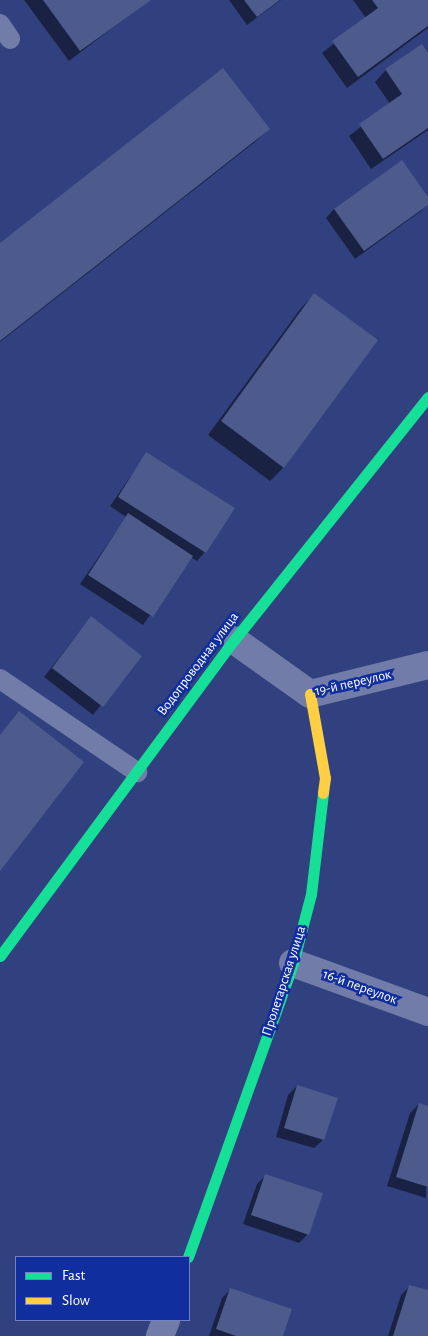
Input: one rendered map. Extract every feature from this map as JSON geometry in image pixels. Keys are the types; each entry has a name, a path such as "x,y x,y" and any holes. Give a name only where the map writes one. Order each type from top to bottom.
{"street":[{"name":"Водопроводная улица","path":"0,956 234,640 428,397"},
{"name":"19-й переулок","path":"234,640 310,694 428,665"},
{"name":"Пролетарская улица","path":"188,1256 292,963 311,894 325,778 310,694"},
{"name":"16-й переулок","path":"292,963 428,1012"},
{"path":"160,1336 166,1321"}],"lane":[{"path":"0,679 137,772"}],"building":[{"path":"43,0 151,0 80,51"},
{"path":"244,0 280,0 257,17"},
{"path":"372,0 428,0 428,26 358,77 332,41 378,8"},
{"path":"422,44 428,53 428,128 383,159 359,124 402,94 385,69"},
{"path":"223,68 270,129 0,341 0,243"},
{"path":"402,160 428,197 428,205 364,251 334,209"},
{"path":"314,293 378,340 284,468 221,421"},
{"path":"146,452 235,508 206,553 118,497"},
{"path":"128,513 193,556 153,617 88,575"},
{"path":"91,616 142,656 103,707 52,668"},
{"path":"19,711 84,762 0,871 0,735"},
{"path":"297,1085 338,1098 324,1140 284,1128"},
{"path":"419,1103 428,1106 428,1187 396,1177"},
{"path":"265,1174 323,1193 309,1235 251,1215"},
{"path":"409,1285 428,1290 428,1336 393,1336"},
{"path":"230,1288 292,1309 283,1336 236,1336 216,1329"}],"traffic: fast":[{"path":"0,956 234,640 428,397"},
{"path":"188,1256 293,963 311,894 323,793"}],"traffic: slow":[{"path":"310,694 325,778 323,793"}]}
